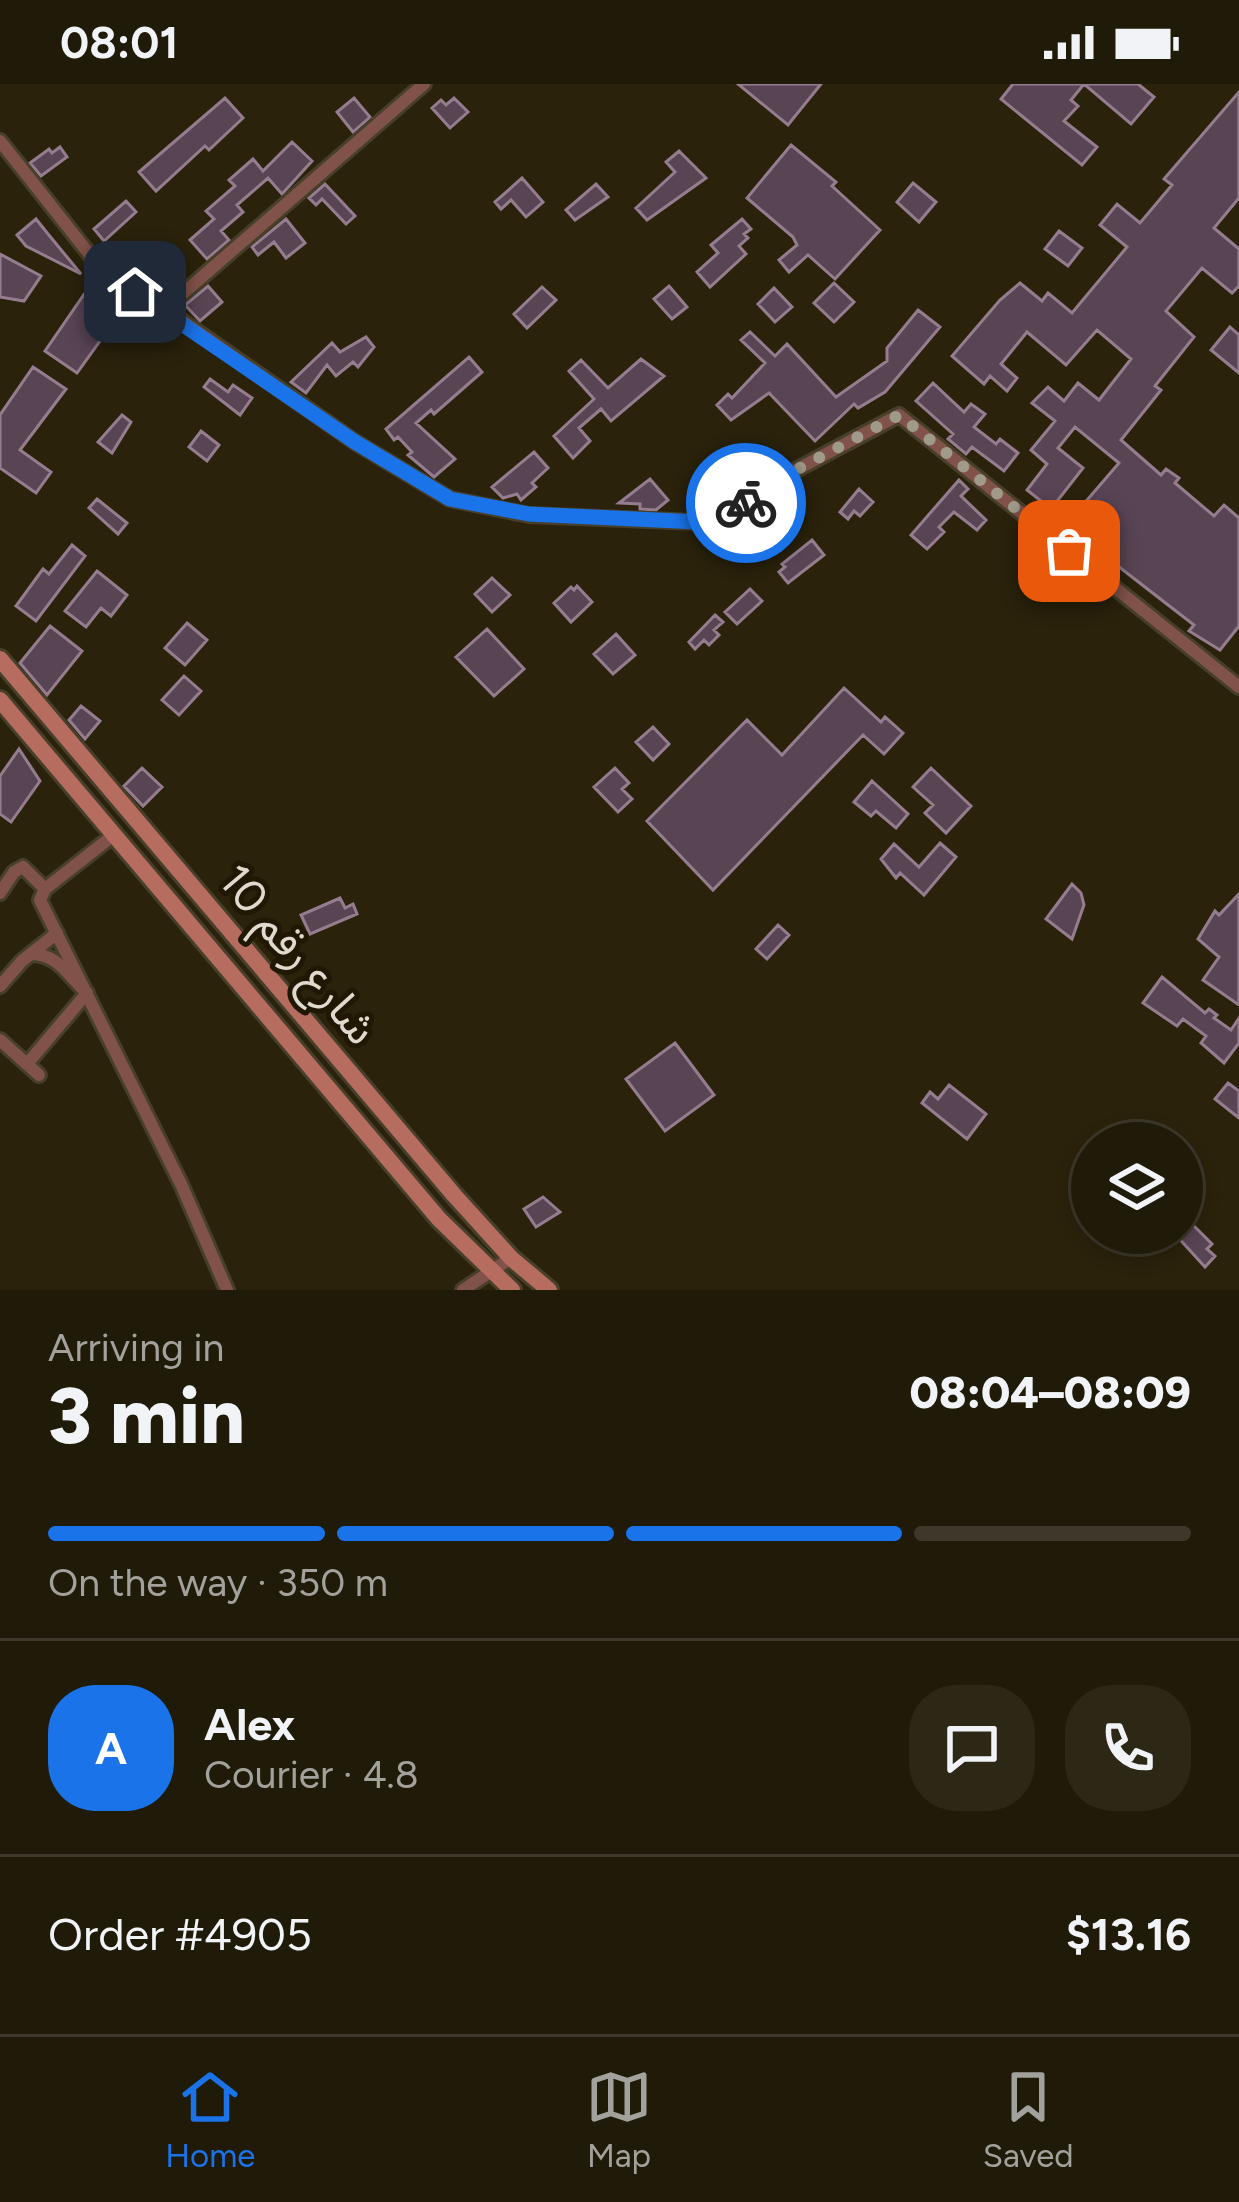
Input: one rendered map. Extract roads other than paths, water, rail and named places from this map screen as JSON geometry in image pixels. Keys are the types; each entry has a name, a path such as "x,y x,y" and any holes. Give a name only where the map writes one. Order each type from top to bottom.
{"main road":[{"name":"شارع رقم 10","path":"0,658 511,1258 548,1290"},
{"name":"شارع رقم 10","path":"0,700 439,1219 512,1290"}],"street":[{"path":"165,309 424,84"},
{"path":"0,141 105,274 165,309 355,442 450,499 529,514 720,523 779,479 899,415 1239,687"},
{"path":"115,834 45,890 40,900 181,1184 227,1290"},
{"path":"0,892 23,867 45,890"},
{"path":"0,986 56,933"},
{"path":"32,954 57,960 87,993"},
{"path":"27,1064 87,993"},
{"path":"0,1040 39,1075"},
{"path":"463,1290 511,1258"}]}
